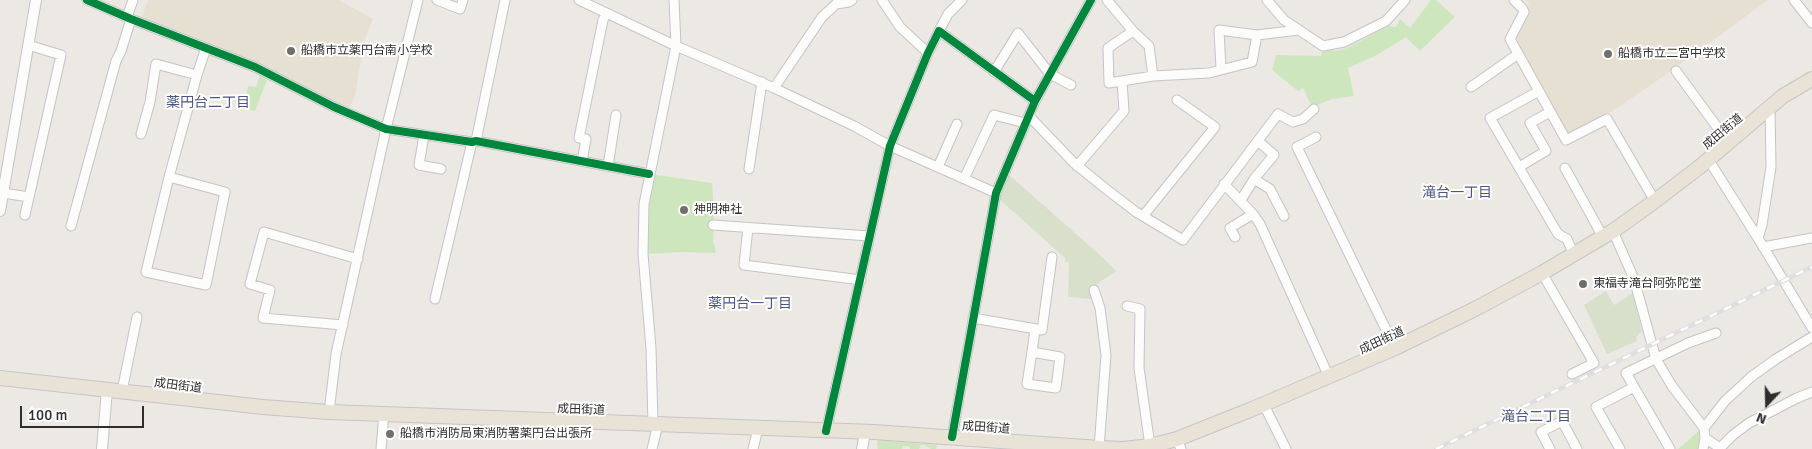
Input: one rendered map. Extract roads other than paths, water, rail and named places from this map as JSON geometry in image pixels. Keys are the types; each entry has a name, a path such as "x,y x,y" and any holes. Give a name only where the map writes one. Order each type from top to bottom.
{"highway":[{"name":"成田街道","path":"0,378 263,407 329,412 865,432 1099,448 1132,449 1179,444 1395,348 1475,309 1574,255 1655,201 1796,87 1812,79"}],"street":[{"path":"0,211 36,0"},
{"path":"87,0 104,3 129,18 255,67 334,107 386,129 474,142 648,174"},
{"path":"71,226 116,61 122,51 133,0"},
{"path":"329,412 336,354 386,129 418,0"},
{"path":"437,0 460,9 462,0"},
{"path":"435,299 474,142 505,0"},
{"path":"579,0 676,46 762,82 854,126 890,146 996,193"},
{"path":"652,449 656,424 643,254 644,204 648,174 676,46 674,0"},
{"path":"774,88 822,17 836,4 852,0"},
{"path":"882,0 900,27 928,53"},
{"path":"826,431 890,146 928,53 948,14 962,0"},
{"path":"952,437 996,193 1035,102 1091,0"},
{"path":"1108,0 1133,31 1149,46 1153,76"},
{"path":"1267,0 1284,20 1323,46 1344,42 1386,22 1405,0"},
{"path":"1514,0 1524,12 1510,39 1566,140 1606,119 1655,201"},
{"path":"1794,0 1812,23"},
{"path":"582,161 586,139 579,138 603,20 606,14"},
{"path":"1221,69 1219,30 1257,34 1300,30"},
{"path":"1133,31 1108,48 1109,83 1153,76 1209,73 1252,62 1257,34"},
{"path":"939,32 1035,102"},
{"path":"994,72 1018,33 1050,74 1071,86"},
{"path":"25,214 61,55 28,45"},
{"path":"169,177 225,192 206,285 146,272 169,177 206,48"},
{"path":"1471,87 1518,54"},
{"path":"141,134 150,102 156,64 197,75"},
{"path":"1676,71 1728,142"},
{"path":"1077,166 1124,111 1122,81"},
{"path":"749,170 762,82"},
{"path":"1539,91 1490,118 1558,234 1567,239 1574,255"},
{"path":"1143,216 1215,127 1178,100"},
{"path":"1758,238 1762,225 1771,168 1770,108"},
{"path":"964,179 994,115 1027,120 1077,166 1106,189 1143,216 1183,240 1278,114 1293,122 1303,119 1314,109"},
{"path":"1519,167 1546,151 1530,123 1550,112"},
{"path":"608,166 616,115"},
{"path":"938,167 957,124"},
{"path":"424,135 420,165 440,169"},
{"path":"1316,138 1297,147 1395,348"},
{"path":"1241,200 1254,179 1274,155 1258,142"},
{"path":"1708,159 1764,247 1812,328"},
{"path":"1565,168 1634,278 1656,359 1704,433 1720,448 1733,434 1749,423 1812,392"},
{"path":"1254,179 1270,190 1284,216"},
{"path":"1224,184 1241,200 1260,224 1329,377"},
{"path":"3,193 29,197"},
{"path":"1235,237 1230,228 1253,214"},
{"path":"713,225 869,236"},
{"path":"748,228 744,265 860,280"},
{"path":"343,325 263,318 270,290 250,284 264,232 358,259"},
{"path":"1764,247 1812,238"},
{"path":"974,318 1042,330 1052,257"},
{"path":"1542,273 1594,363 1572,374"},
{"path":"1094,290 1100,308 1106,356 1099,448"},
{"path":"1127,306 1140,309 1139,368 1150,446"},
{"path":"122,391 137,316"},
{"path":"1032,352 1060,357 1056,388 1027,384 1032,352 1036,328"},
{"path":"1670,449 1626,373 1688,343 1716,333"},
{"path":"1703,449 1704,433 1725,401 1751,377 1812,337"},
{"path":"1620,449 1596,407 1634,387"},
{"path":"102,449 107,390"},
{"path":"1264,405 1286,449"},
{"path":"381,449 384,414"},
{"path":"1550,449 1541,432 1562,421 1577,449"},
{"path":"753,449 758,428"},
{"path":"862,449 865,432"}],"railway":[{"path":"1436,449 1812,267"}],"place":[{"name":"船橋市立薬円台南小学校","path":"291,51"},
{"name":"船橋市立二宮中学校","path":"1608,54"},
{"name":"神明神社","path":"684,210"},
{"name":"東福寺滝台阿弥陀堂","path":"1583,284"},
{"name":"船橋市消防局東消防署薬円台出張所","path":"390,434"}],"district":[{"name":"薬円台二丁目","path":"208,103"},
{"name":"滝台一丁目","path":"1457,193"},
{"name":"薬円台一丁目","path":"750,304"},
{"name":"滝台二丁目","path":"1536,417"}]}
